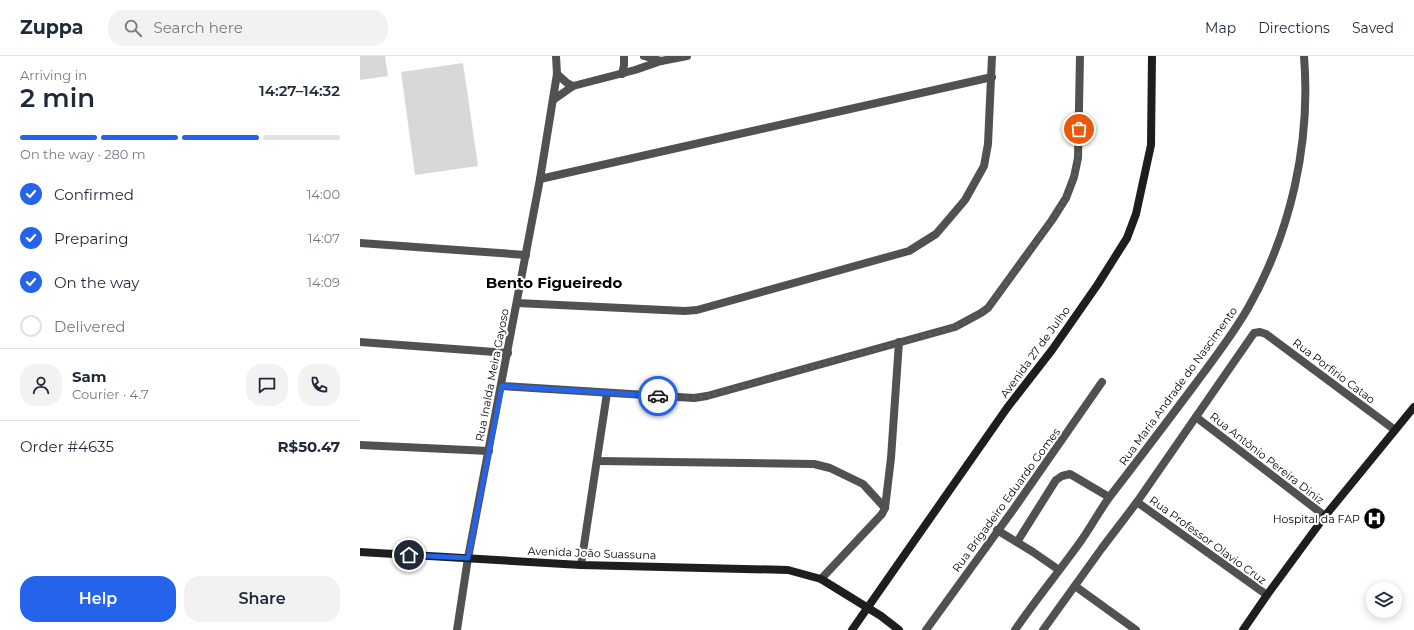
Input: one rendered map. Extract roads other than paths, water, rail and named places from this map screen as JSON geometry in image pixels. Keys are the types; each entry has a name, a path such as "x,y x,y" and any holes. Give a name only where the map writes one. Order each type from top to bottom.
{"street":[{"name":"Rua Inalda Meira Gayoso","path":"457,630 468,558 502,386 540,179 557,74 556,56"},
{"path":"622,74 624,56"},
{"path":"644,56 661,61"},
{"path":"553,100 573,86 622,74 661,61 687,56"},
{"path":"517,303 685,311 697,310 910,251 936,234 965,200 984,166 988,144 992,56"},
{"path":"502,386 694,398 707,396 956,327 981,313 988,308 1052,220 1066,198 1074,177 1078,158 1080,56"},
{"name":"Avenida 27 de Julho","path":"852,630 1007,408 1052,350 1098,284 1127,238 1136,214 1151,145 1152,56"},
{"name":"Rua Maria Andrade do Nascimento","path":"1014,630 1093,523 1109,497 1233,333 1249,307 1273,256 1285,226 1290,205 1300,155 1304,114 1304,56"},
{"path":"557,74 573,86"},
{"path":"540,179 992,78"},
{"path":"360,243 526,255"},
{"name":"Rua Porfirio Catao","path":"1196,417 1254,334 1260,332 1266,334 1395,430"},
{"path":"360,342 508,354"},
{"path":"821,579 882,514 885,508 891,458 899,342"},
{"name":"Rua Brigadeiro Eduardo Gomes","path":"926,630 1082,413 1102,382"},
{"path":"581,565 608,393"},
{"path":"1243,630 1325,516 1414,407"},
{"path":"1043,630 1137,502 1196,417"},
{"name":"Rua Antônio Pereira Diniz","path":"1196,417 1325,516"},
{"path":"360,445 489,451"},
{"path":"597,461 814,464 830,468 862,484 885,508"},
{"path":"1017,542 1056,480 1062,476 1070,474 1109,497"},
{"name":"Rua Professor Olavio Cruz","path":"1137,502 1267,595"},
{"path":"997,530 1059,570"},
{"name":"Avenida João Suassuna","path":"360,552 581,565 788,570 821,579 867,609 881,616 899,630"},
{"path":"1075,586 1136,630"}],"place":[{"name":"Hospital da FAP","path":"1375,519"}],"district":[{"name":"Bento Figueiredo","path":"554,282"}]}
